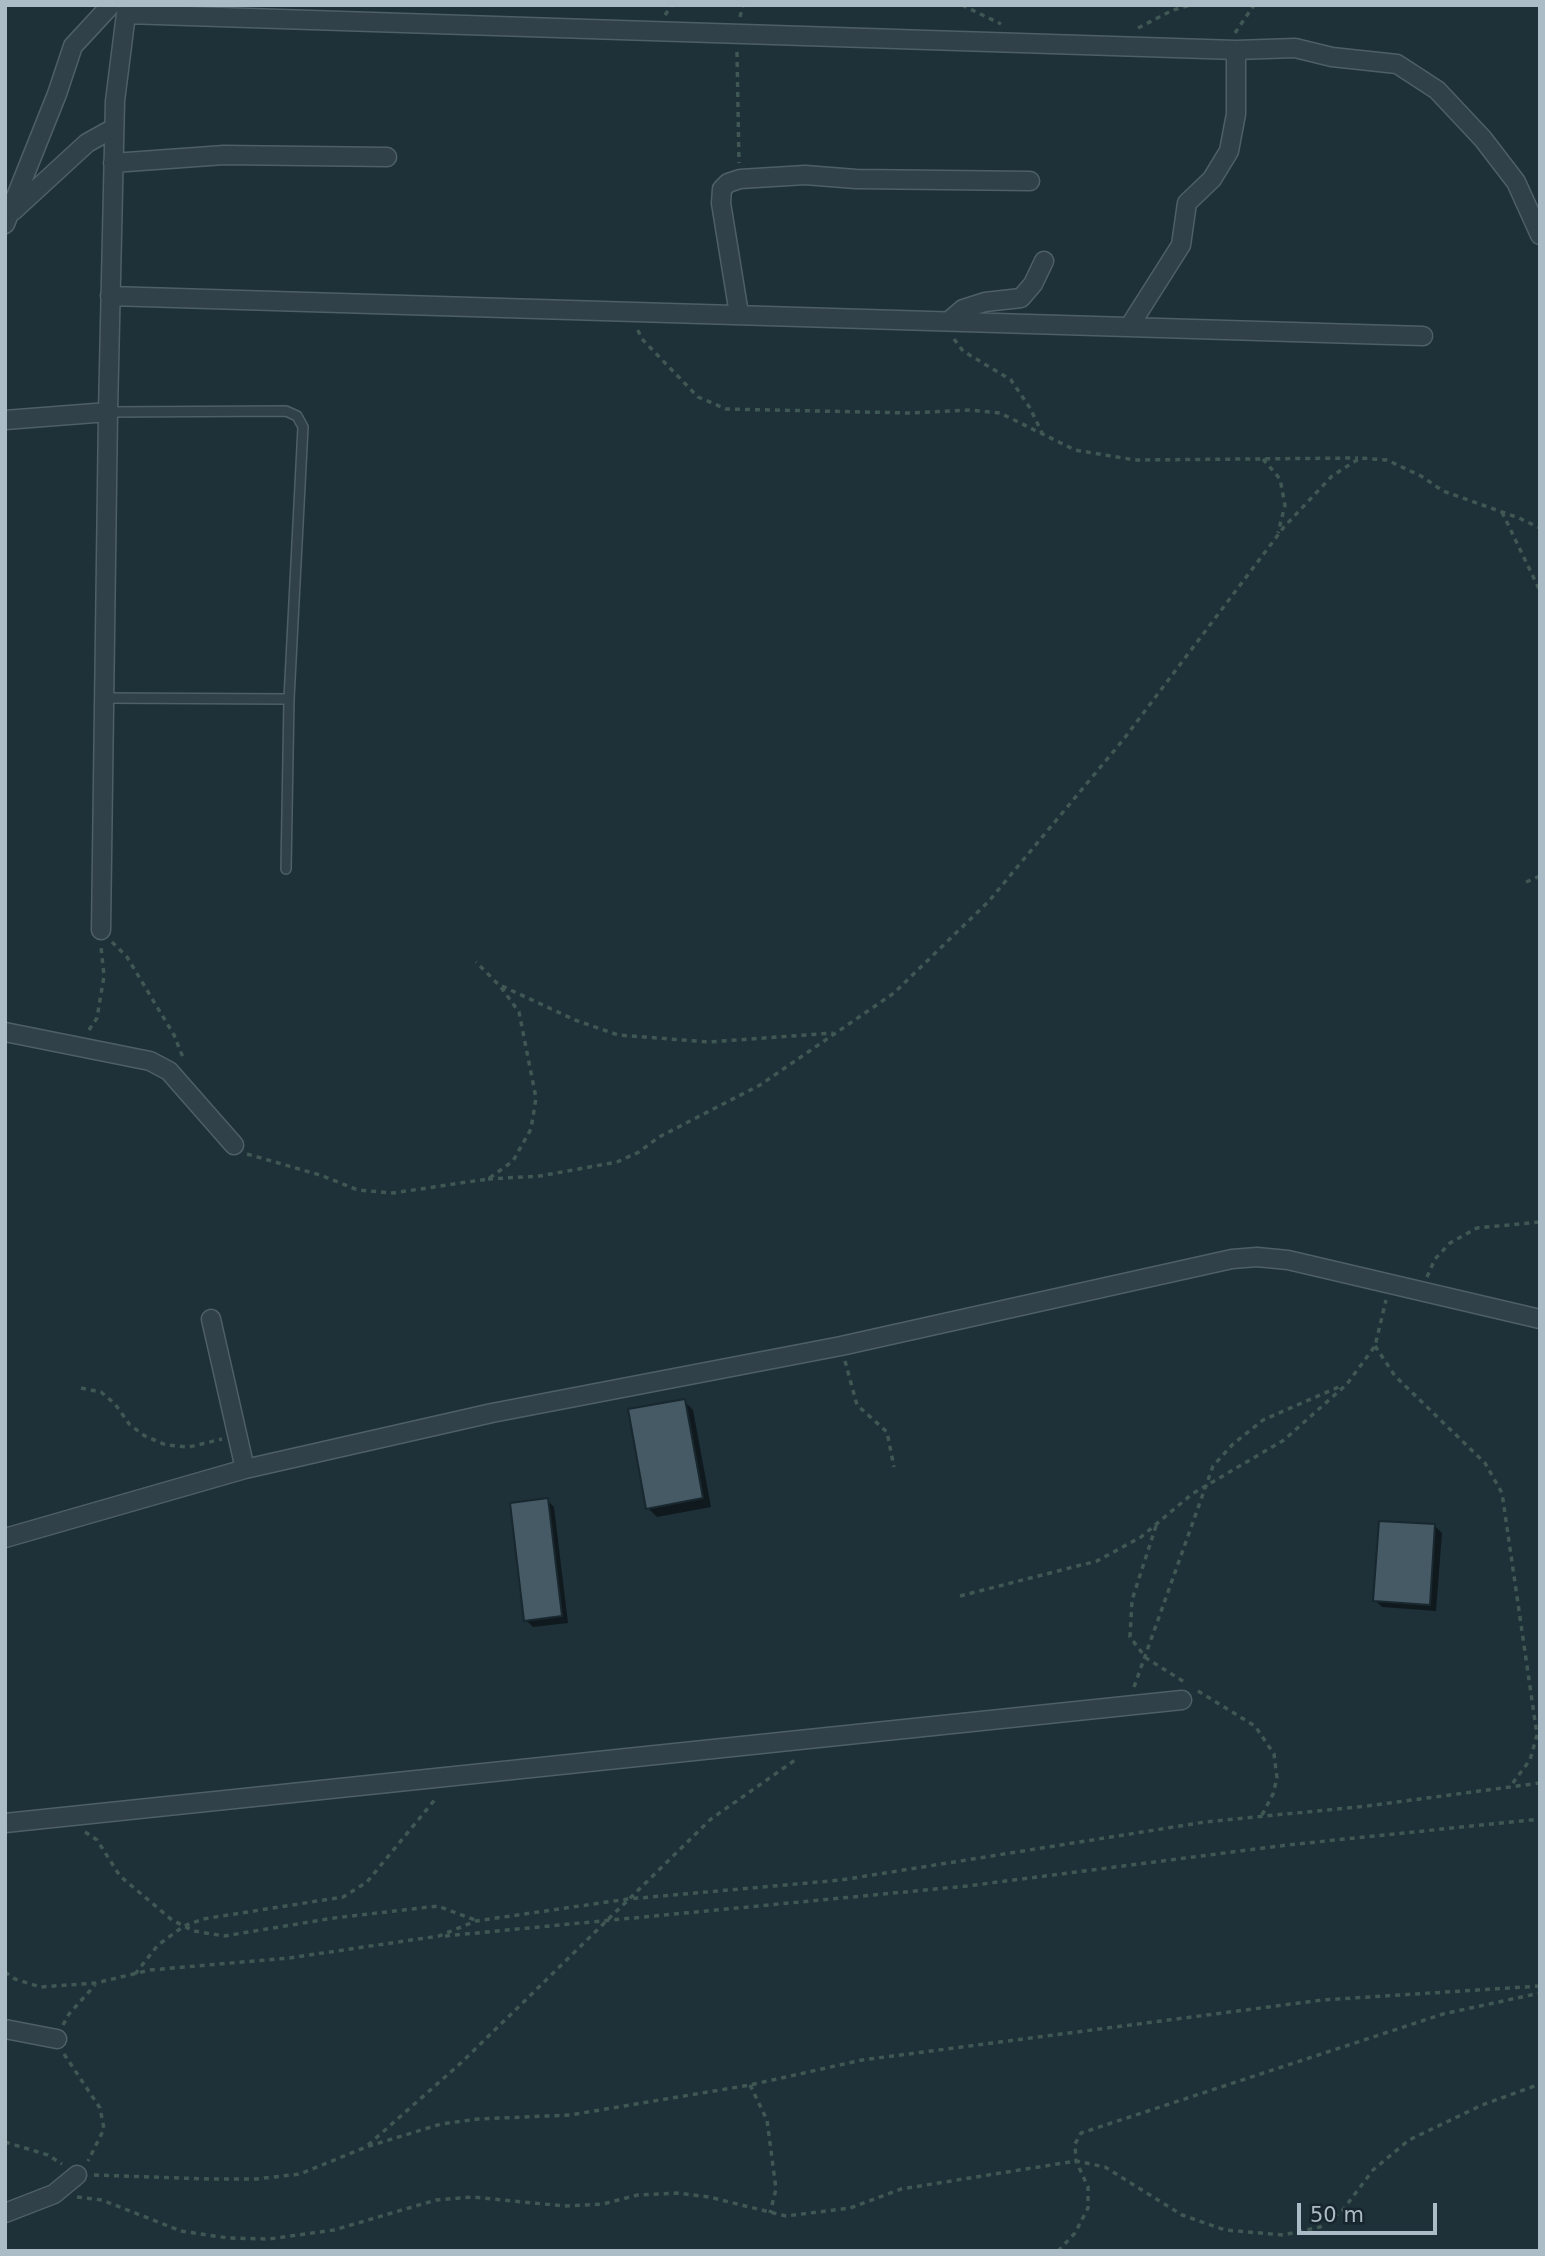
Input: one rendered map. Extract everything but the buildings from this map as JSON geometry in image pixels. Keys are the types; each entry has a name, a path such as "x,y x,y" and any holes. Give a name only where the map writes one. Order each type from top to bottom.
{"street":[{"path":"7,220 73,46 111,5"},
{"path":"101,930 107,412 114,101 126,14 1230,49 1295,48 1332,57 1397,64 1437,90 1483,139 1516,182 1540,235"},
{"path":"1129,327 1181,245 1187,203 1212,179 1229,151 1237,114 1230,49"},
{"path":"7,220 87,143 114,128"},
{"path":"113,163 224,155 387,157"},
{"path":"740,314 721,203 722,189 728,183 740,179 805,175 856,179 1030,181"},
{"path":"944,321 963,309 985,302 1021,298 1033,284 1044,261"},
{"path":"110,296 1423,335"},
{"path":"5,420 107,412"},
{"path":"5,1032 150,1061 169,1071 234,1145"},
{"path":"5,1538 245,1469 492,1413 841,1346 1232,1259 1257,1257 1288,1260 1540,1319"},
{"path":"211,1319 245,1469"},
{"path":"5,1823 1182,1700"},
{"path":"5,2029 57,2039"},
{"path":"5,2213 54,2194 78,2175"}],"lane":[{"path":"107,412 286,411 297,416 303,427 289,699 286,869"},
{"path":"104,698 289,699"}],"path":[{"path":"740,179 736,33 743,5"},
{"path":"962,5 999,23 1026,42"},
{"path":"1104,44 1173,10 1191,5"},
{"path":"1230,49 1254,5"},
{"path":"633,312 641,338 698,397 726,409 910,413 971,410 1000,413 1075,450 1135,460 1387,460 1421,476 1443,491 1540,528"},
{"path":"944,321 963,351 1011,380 1030,408 1042,434"},
{"path":"234,1145 251,1157 307,1171 358,1190 393,1193 488,1179 540,1177 617,1162 760,1085 894,993 989,901 1123,740 1278,535 1332,476 1360,458"},
{"path":"1263,459 1280,479 1285,505 1278,535"},
{"path":"1502,512 1540,591"},
{"path":"1526,882 1540,876"},
{"path":"69,1045 88,1031 97,1018 104,976 100,956 101,930"},
{"path":"101,930 127,957 174,1035 184,1060"},
{"path":"475,962 500,986 519,1012 536,1098 531,1129 513,1161 488,1179"},
{"path":"500,986 575,1020 618,1035 709,1042 836,1033"},
{"path":"1421,1291 1435,1259 1450,1243 1477,1228 1540,1222"},
{"path":"960,1596 1097,1561 1142,1537 1192,1494 1284,1440 1346,1384 1375,1346 1389,1284"},
{"path":"841,1346 857,1405 887,1432 894,1467"},
{"path":"1375,1346 1395,1376 1485,1463 1502,1493 1537,1735 1530,1760 1509,1787"},
{"path":"1125,1705 1146,1657 1213,1466 1233,1444 1263,1420 1346,1384"},
{"path":"81,1388 101,1392 115,1404 130,1425 145,1436 166,1445 188,1447 237,1436"},
{"path":"1156,1524 1132,1601 1130,1637 1146,1657 1255,1726 1274,1754 1277,1778 1273,1794 1261,1817"},
{"path":"366,2147 462,2062 711,1819 828,1737"},
{"path":"135,1974 158,1945 184,1926 203,1919 343,1897 368,1882 399,1840 454,1776"},
{"path":"439,1936 476,1921 628,1899 841,1880 1205,1822 1367,1806 1540,1783"},
{"path":"63,1817 97,1840 120,1876 172,1920 194,1931 224,1936 334,1918 438,1906 476,1921"},
{"path":"5,1972 15,1979 40,1987 96,1983 150,1970 289,1958 439,1936 967,1886 1287,1845 1540,1819"},
{"path":"78,2175 93,2154 104,2129 100,2108 67,2060 57,2039 69,2014 96,1983"},
{"path":"5,2143 48,2155 78,2175 256,2179 300,2175 366,2147 441,2124 478,2119 570,2115 750,2085 862,2060 1322,2000 1540,1986"},
{"path":"1058,2251 1075,2233 1088,2208 1088,2188 1076,2161 1075,2144 1081,2133 1443,2014 1540,1993"},
{"path":"54,2194 102,2200 181,2231 228,2238 269,2239 334,2230 436,2200 473,2197 564,2206 603,2204 638,2195 677,2193 709,2197 786,2216 850,2208 901,2189 1076,2161 1105,2167 1192,2219 1225,2230 1283,2235 1320,2227 1342,2211 1373,2170 1409,2140 1482,2105 1540,2084"},
{"path":"750,2085 767,2120 776,2189 770,2213"}]}
